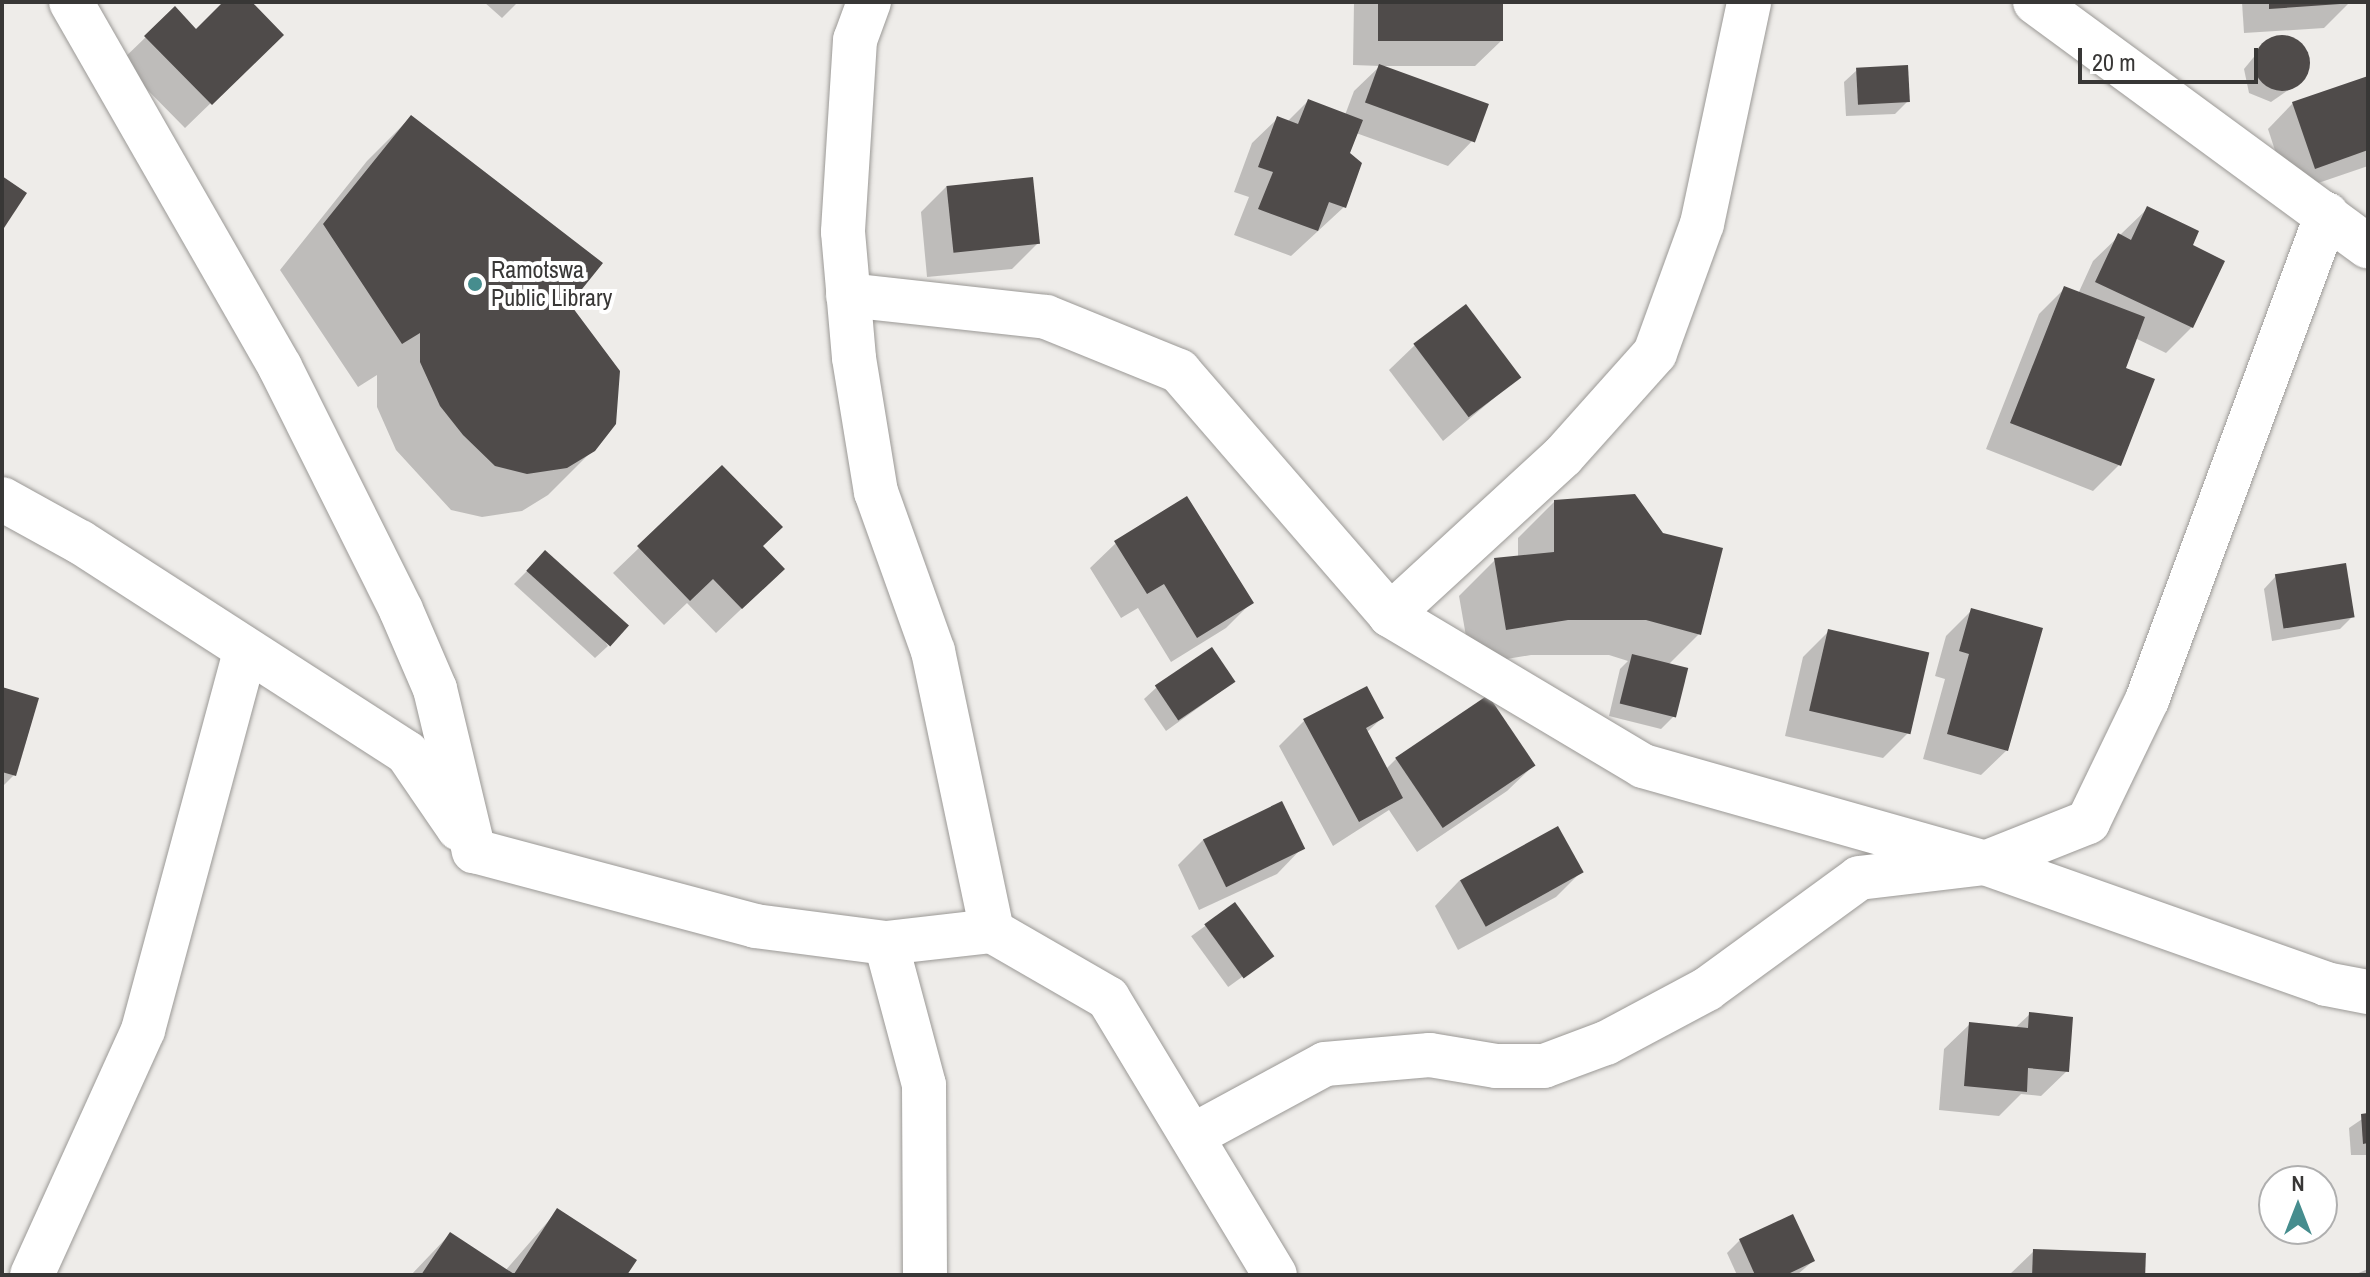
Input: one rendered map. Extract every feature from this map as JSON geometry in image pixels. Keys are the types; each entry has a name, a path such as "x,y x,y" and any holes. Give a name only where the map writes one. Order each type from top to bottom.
{"street":[{"path":"71,2 280,367 401,610 435,689 474,851"},
{"path":"869,2 855,40 843,232 848,295 876,492 933,651 992,931"},
{"path":"1390,615 1563,456 1655,353 1702,224 1749,2"},
{"path":"2035,2 2368,247"},
{"path":"1192,1136 1325,1064 1430,1055 1496,1066 1544,1066 1606,1043 1707,989 1859,878 1985,863 2088,822 2147,700 2327,214"},
{"path":"848,295 1046,317 1179,371 1390,615 1643,766 1985,863 2326,984 2368,992"},
{"path":"2,499 80,542 407,753 474,851 755,926 886,943 992,931 1108,998 1275,1275"},
{"path":"32,1275 143,1030 245,651"},
{"path":"886,943 924,1085 925,1275"}],"building":[{"path":"223,2 252,2 284,35 212,105 144,36 175,6 196,29"},
{"path":"1378,2 1503,2 1503,41 1378,41"},
{"path":"2269,2 2340,2 2340,4 2269,9"},
{"path":"2282,35 2301,44 2310,63 2301,82 2282,91 2263,82 2254,63 2263,44"},
{"path":"1379,64 1489,104 1475,143 1365,103"},
{"path":"1908,65 1910,102 1858,105 1856,68"},
{"path":"2368,76 2368,150 2315,169 2292,102"},
{"path":"1308,99 1363,120 1350,153 1362,163 1346,208 1329,202 1318,231 1258,209 1273,172 1258,167 1277,116 1298,124"},
{"name":"Ramotswa Public Library","path":"411,115 603,263 570,304 620,371 616,424 595,451 567,468 527,474 495,466 463,435 440,406 420,362 420,333 402,344 323,224"},
{"path":"2,176 27,193 2,231"},
{"path":"1033,177 1040,244 953,253 946,186"},
{"path":"2147,206 2199,231 2193,245 2225,261 2193,328 2095,282 2118,233 2131,240"},
{"path":"2064,286 2145,317 2126,368 2155,379 2121,466 2010,423"},
{"path":"1466,304 1521,377 1469,417 1413,344"},
{"path":"722,465 783,527 763,546 785,569 742,609 713,579 690,601 637,546"},
{"path":"1635,494 1663,533 1723,548 1701,635 1646,620 1568,620 1506,630 1494,558 1554,552 1554,500"},
{"path":"1187,496 1254,603 1197,638 1164,584 1147,594 1114,541"},
{"path":"545,550 629,626 610,646 526,571"},
{"path":"2346,563 2355,617 2283,629 2275,574"},
{"path":"1971,608 2043,628 2008,751 1947,734 1969,654 1959,651"},
{"path":"1828,629 1929,652 1910,734 1809,711"},
{"path":"1212,647 1235,682 1178,720 1155,686"},
{"path":"1632,654 1688,668 1676,718 1620,703"},
{"path":"1367,686 1384,718 1366,728 1403,798 1359,822 1303,719"},
{"path":"2,687 39,698 16,776 2,772"},
{"path":"1488,695 1536,765 1443,828 1395,758"},
{"path":"1282,801 1305,849 1226,887 1203,840"},
{"path":"1558,826 1584,872 1486,927 1460,880"},
{"path":"1235,902 1274,956 1244,979 1204,924"},
{"path":"2029,1012 2073,1017 2069,1072 2028,1068 2027,1092 1964,1086 1969,1022 2028,1028"},
{"path":"2368,1113 2368,1143 2363,1144 2361,1114"},
{"path":"557,1208 637,1260 627,1275 421,1275 450,1232 514,1274"},
{"path":"1793,1214 1815,1261 1786,1275 1755,1275 1739,1239"},
{"path":"2033,1249 2146,1253 2145,1275 2032,1275"}],"place":[{"name":"Ramotswa Public Library","path":"475,284"}]}
